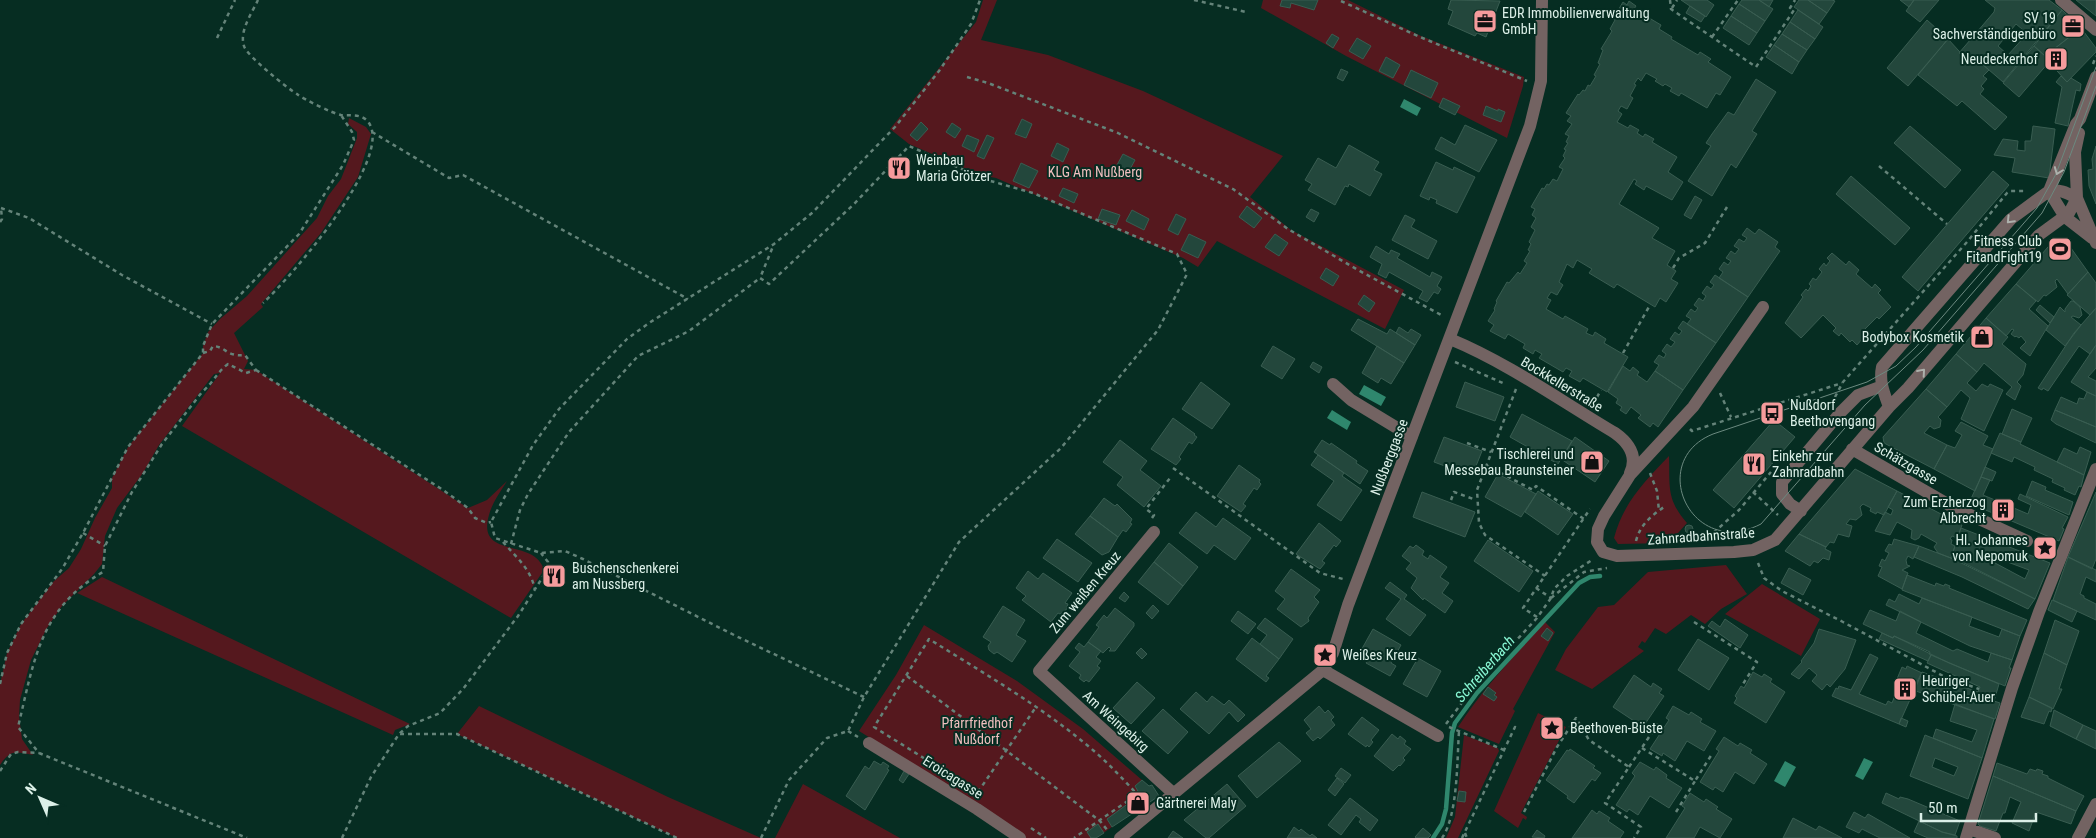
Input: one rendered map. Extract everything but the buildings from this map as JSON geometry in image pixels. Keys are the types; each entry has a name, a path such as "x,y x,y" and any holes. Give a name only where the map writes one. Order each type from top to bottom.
{"street":[{"name":"Nußberggasse","path":"1115,835 1174,794 1323,670 1333,653 1348,605 1443,358 1537,101 1542,81 1542,0"},
{"path":"2061,0 2096,30"},
{"path":"2094,71 2080,119 2075,152 2077,198 2094,241"},
{"path":"2080,119 2076,124 2049,191 2055,204 2065,217 2094,241"},
{"path":"1889,407 1880,376 1882,367 2011,219 2049,191 2066,192 2077,198"},
{"path":"2065,217 2073,208 2077,198"},
{"name":"Zahnradbahnstraße","path":"1603,552 1610,555 1629,556 1753,550 1775,540 2039,235 2065,217"},
{"path":"1603,552 1597,542 1598,529 1630,474 1683,420 1763,307"},
{"name":"Bockkellerstraße","path":"1450,339 1471,347 1536,384 1615,433 1624,440 1633,455 1634,461 1630,474"},
{"path":"1332,384 1351,400 1412,437"},
{"path":"1801,511 1790,504 1782,494 1782,482 1840,412 1858,395 1882,386"},
{"name":"Schätzgasse","path":"1852,449 1951,506 2027,542"},
{"path":"1995,838 1968,833 2015,680 2039,612 2096,469"},
{"name":"Zum weißen Kreuz","path":"1039,671 1154,532"},
{"path":"1323,670 1442,730"},
{"name":"Am Weingebirg","path":"1039,671 1174,794"},
{"name":"Eroicagasse","path":"869,743 977,809 1020,838"},
{"path":"2078,838 2096,804"}],"path":[{"path":"217,38 235,0"},
{"path":"258,0 243,32 244,47 252,57 298,95 341,115 350,114 360,117 368,123 372,132 372,142 364,173 345,203 330,226 278,290 263,303"},
{"path":"864,697 565,551 541,553 525,546 511,544 495,538 492,522 533,445 560,409 627,340 649,323 774,244 812,213 895,127 939,71 966,32 980,0"},
{"path":"1194,0 1246,12"},
{"path":"1670,0 1671,9 1756,67 1794,10 1790,8 1795,0"},
{"path":"1671,9 1677,0"},
{"path":"1712,37 1738,0"},
{"path":"1341,1 1420,37 1527,81"},
{"path":"2094,71 2096,56"},
{"path":"966,77 988,82 1118,133 1233,189 1288,228 1358,270 1455,322"},
{"path":"203,353 203,346 212,324 299,234 343,165 354,140 352,132 341,115"},
{"path":"372,132 449,178 463,175 688,299"},
{"path":"760,278 769,284 781,274 909,146 987,180 1033,192 1177,254 1187,274 1158,330 1061,448 959,542 864,697 848,731 828,738 789,780 761,838"},
{"path":"1880,166 1947,224"},
{"path":"1683,420 1692,430 1731,416 1843,382 1967,242 2007,193 2010,191 2034,190"},
{"path":"0,222 2,219 1,207 29,218 122,275 212,324"},
{"path":"1673,268 1679,258 1705,243 1727,207"},
{"path":"511,544 520,510 528,494 569,432 638,356 689,331 760,278 774,244"},
{"path":"1623,352 1650,305"},
{"path":"0,684 7,653 21,624 62,569 128,447 203,353 210,351 213,346 217,346 233,356 245,355 256,370 443,490 468,508 475,518 487,523 492,522"},
{"path":"1443,358 1517,389 1477,490 1476,500 1479,523 1485,535 1545,576"},
{"path":"39,753 18,727 37,649 53,616 83,584 103,572 105,546 132,492 162,444 202,392 210,386 217,372 228,364 246,373 256,370"},
{"path":"1714,378 1731,416"},
{"path":"1468,443 1491,452"},
{"path":"1486,465 1533,490 1536,486 1584,519"},
{"path":"1173,468 1320,573 1343,579"},
{"path":"1644,478 1649,472 1657,491 1659,511"},
{"path":"1154,532 1146,525 1154,515 1146,509 1170,478"},
{"path":"1451,500 1454,492 1476,500"},
{"path":"1709,539 1712,534 1739,510 1753,492 1782,519"},
{"path":"1537,618 1523,608 1594,504"},
{"path":"1629,556 1642,527 1649,517 1664,507"},
{"path":"83,533 105,546"},
{"path":"502,540 533,578 535,590"},
{"path":"2045,553 2035,551 2040,540 2049,542 2049,545"},
{"path":"1753,550 1764,578 1782,591 1945,677 1980,689"},
{"path":"1442,730 1476,684 1537,618 1551,598 1554,589 1567,576 1603,552"},
{"path":"342,838 371,777 399,734 408,726 440,713 463,689 518,616 544,575 548,562 541,553"},
{"path":"1536,588 1551,598"},
{"path":"1694,622 1757,662 1743,684"},
{"path":"874,727 929,639 1036,708 1095,752 1135,792 1129,800 1074,838"},
{"path":"906,676 1100,820 1115,835"},
{"path":"978,792 1036,708"},
{"path":"1524,812 1557,747 1576,718 1589,740 1629,767"},
{"path":"1634,838 1641,827 1605,803 1659,722"},
{"path":"1449,727 1504,750"},
{"path":"1462,838 1515,727 1517,728"},
{"path":"1442,838 1446,832 1451,815 1458,731"},
{"path":"399,734 457,734 677,838"},
{"path":"1642,748 1695,781"},
{"path":"0,771 11,754 18,752 39,753 248,838"},
{"path":"1676,812 1712,754"},
{"path":"1465,833 1467,838"}],"green space":[{"name":"KLG Am Nußberg","path":"983,0 997,0 981,40 1048,55 1143,91 1283,156 1250,197 1291,230 1404,290 1385,329 1217,241 1198,267 1183,258 996,178 981,175 909,144 890,129 976,22"},
{"path":"1263,0 1348,0 1421,36 1524,77 1507,138 1346,56 1261,8"},
{"path":"349,118 366,127 371,134 358,177 321,233 261,304 263,307 234,333 248,361 244,369 256,370 468,508 487,500 507,481 490,511 487,529 491,538 498,543 530,554 539,560 544,570 511,618 182,426 220,373 214,374 159,445 143,473 117,508 105,536 102,564 62,606 47,628 31,660 20,700 19,716 22,739 33,755 14,753 7,756 0,765 0,684 7,653 21,624 53,582 69,568 81,549 95,518 112,488 112,478 128,447 203,353 203,346 208,332 247,296 317,218 328,196 341,179 357,138 357,132 348,124"},
{"path":"1669,456 1670,492 1675,507 1687,523 1669,543 1618,544 1614,538 1629,503 1643,484"},
{"path":"1726,565 1747,594 1721,609 1705,624 1691,615 1666,634 1655,628 1645,643 1642,641 1638,647 1644,651 1592,689 1555,670 1566,649 1598,607 1614,605 1648,572"},
{"path":"102,577 410,724 395,730 393,735 77,593"},
{"path":"1762,584 1820,619 1801,656 1725,614"},
{"path":"1545,622 1555,632 1513,709 1515,711 1499,744 1458,727 1488,686"},
{"name":"Pfarrfriedhof Nußdorf","path":"924,625 1017,681 1083,729 1142,780 1135,786 1139,793 1132,797 1133,800 1107,819 1112,827 1096,838 1025,838 962,795 859,731 896,675"},
{"path":"479,706 668,797 761,838 677,838 457,734"},
{"path":"1538,713 1566,727 1521,813 1527,817 1526,820 1523,818 1518,828 1494,811"},
{"path":"1464,735 1498,748 1499,751 1458,838 1446,838 1455,817"},
{"path":"803,784 900,838 775,838"}],"shaded area":[{"path":"1404,99 1421,108 1417,116 1400,107"},
{"path":"1364,385 1386,397 1381,406 1359,394"},
{"path":"1332,410 1351,422 1347,430 1327,418"},
{"path":"1864,758 1873,762 1863,780 1855,776"},
{"path":"1785,761 1796,767 1785,787 1774,781"}],"waterway":[{"name":"Schreiberbach","path":"1433,838 1442,824 1446,809 1452,733 1455,723 1477,693 1579,583 1590,577 1600,576"}],"tram line":[{"path":"2096,67 2056,174 2037,208 1916,347 1896,366 1867,382 1713,434 1693,447 1682,465 1680,484 1686,503 1697,518 1715,529 1736,532 1761,524 1865,405 1923,350 2042,213 2064,172 2096,86"}],"place":[{"name":"EDR Immobilienverwaltung GmbH","path":"1485,21"},
{"name":"SV 19 Sachverständigenbüro","path":"2073,26"},
{"name":"Neudeckerhof","path":"2056,59"},
{"name":"Weinbau Maria Grötzer","path":"899,168"},
{"name":"Fitness Club FitandFight19","path":"2060,249"},
{"name":"Bodybox Kosmetik","path":"1982,337"},
{"name":"Nußdorf Beethovengang","path":"1772,413"},
{"name":"Tischlerei und Messebau Braunsteiner","path":"1592,462"},
{"name":"Einkehr zur Zahnradbahn","path":"1754,464"},
{"name":"Zum Erzherzog Albrecht","path":"2003,510"},
{"name":"Hl. Johannes von Nepomuk","path":"2045,548"},
{"name":"Buschenschenkerei am Nussberg","path":"554,576"},
{"name":"Weißes Kreuz","path":"1325,655"},
{"name":"Heuriger Schübel-Auer","path":"1905,689"},
{"name":"Beethoven-Büste","path":"1552,728"},
{"name":"Gärtnerei Maly","path":"1138,803"}]}
